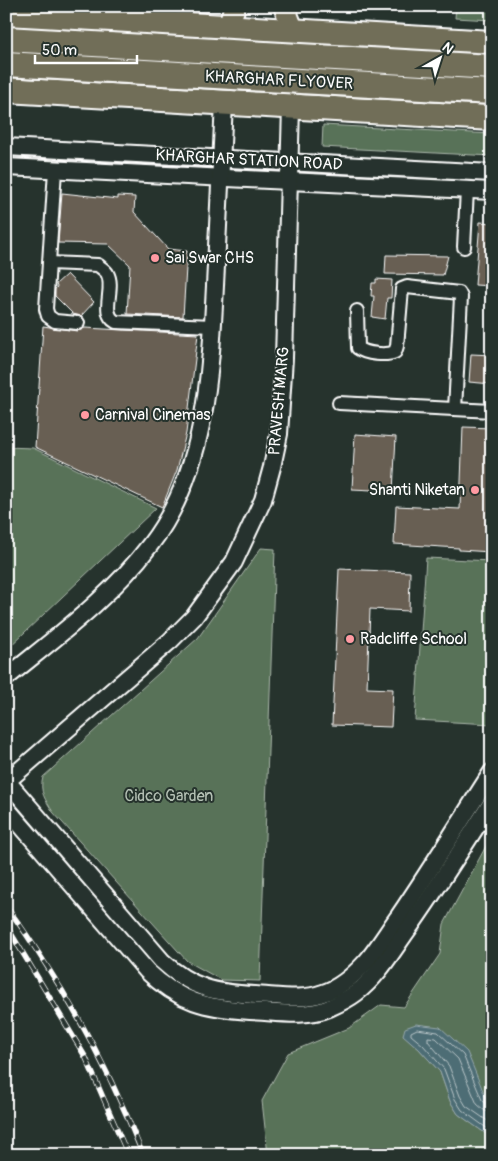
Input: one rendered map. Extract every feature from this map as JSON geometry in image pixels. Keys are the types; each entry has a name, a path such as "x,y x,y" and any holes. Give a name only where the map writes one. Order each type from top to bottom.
{"highway":[{"path":"6,14 231,16 294,32 492,43"},
{"name":"KHARGHAR FLYOVER","path":"6,39 492,67"},
{"name":"KHARGHAR FLYOVER","path":"6,64 492,92"},
{"path":"6,90 492,118"}],"main road":[{"name":"PRAVESH MARG","path":"284,6 294,32 291,107"},
{"path":"224,103 231,16"}],"street":[{"path":"6,678 92,606 135,564 152,543 178,498 196,448 207,388 213,326 224,103"},
{"name":"PRAVESH MARG","path":"7,781 170,641 194,617 234,562 263,500 279,434 284,358 291,107"},
{"name":"KHARGHAR STATION ROAD","path":"6,146 492,173"},
{"name":"KHARGHAR STATION ROAD","path":"6,166 492,191"},
{"path":"55,170 46,309 48,316 55,321 78,323"},
{"path":"464,246 467,190"},
{"path":"49,263 98,266 103,269 107,273 109,280 109,314 112,320 116,322 213,326"},
{"path":"357,311 356,344 358,348 363,351 390,354 395,352 397,346 402,289 407,287 459,293 461,297 455,409"},
{"path":"339,403 492,412"},
{"path":"7,781 162,961 172,970 190,982 229,994 295,997 323,994 346,981 367,961 416,891 492,772"},
{"path":"6,808 147,971 169,990 192,1002 226,1010 294,1013 328,1009 356,994 373,976 430,899 492,802"}],"green space":[{"path":"456,6 492,6 492,20 455,18"},
{"path":"323,125 492,134 492,156 322,147"},
{"path":"6,447 33,448 156,508 6,650"},
{"name":"Cidco Garden","path":"261,548 275,549 260,981 221,980 187,961 53,812 44,795 42,782 43,777 198,638"},
{"path":"426,558 492,561 492,724 415,720"},
{"path":"492,835 492,1103 403,1034 440,1072 450,1101 458,1114 492,1138 492,1155 268,1155 262,1101 288,1053 349,1028 381,1005 404,1007 440,954 444,924"}],"water":[{"path":"416,1024 440,1027 467,1052 486,1098 492,1103 492,1138 458,1114 450,1101 440,1072 403,1035 405,1028"}],"building":[{"name":"Sai Swar CHS","path":"62,193 118,199 118,196 135,197 134,212 168,249 187,251 183,317 127,314 130,265 108,244 58,243"},
{"path":"480,222 492,223 492,286 475,285"},
{"path":"386,255 448,256 443,275 385,274"},
{"path":"67,274 94,302 81,316 73,314 55,296 56,284"},
{"path":"376,279 392,280 391,298 387,298 385,319 372,317 374,296 371,296 372,283 376,283"},
{"path":"43,326 77,331 85,328 198,334 186,433 177,470 162,507 35,447"},
{"path":"471,354 492,355 492,384 469,382"},
{"path":"463,427 492,428 488,528 492,528 492,552 394,544 396,506 460,509"},
{"path":"355,434 396,437 393,491 352,489"},
{"path":"339,569 410,572 409,611 370,609 367,688 393,689 391,727 332,725"}],"railway":[{"path":"6,907 56,980 84,1029 110,1078 143,1155"},
{"path":"6,925 86,1058 128,1155"}],"place":[{"name":"Sai Swar CHS","path":"155,258"},
{"name":"Carnival Cinemas","path":"85,415"},
{"name":"Shanti Niketan","path":"475,490"},
{"name":"Radcliffe School","path":"350,639"}]}
